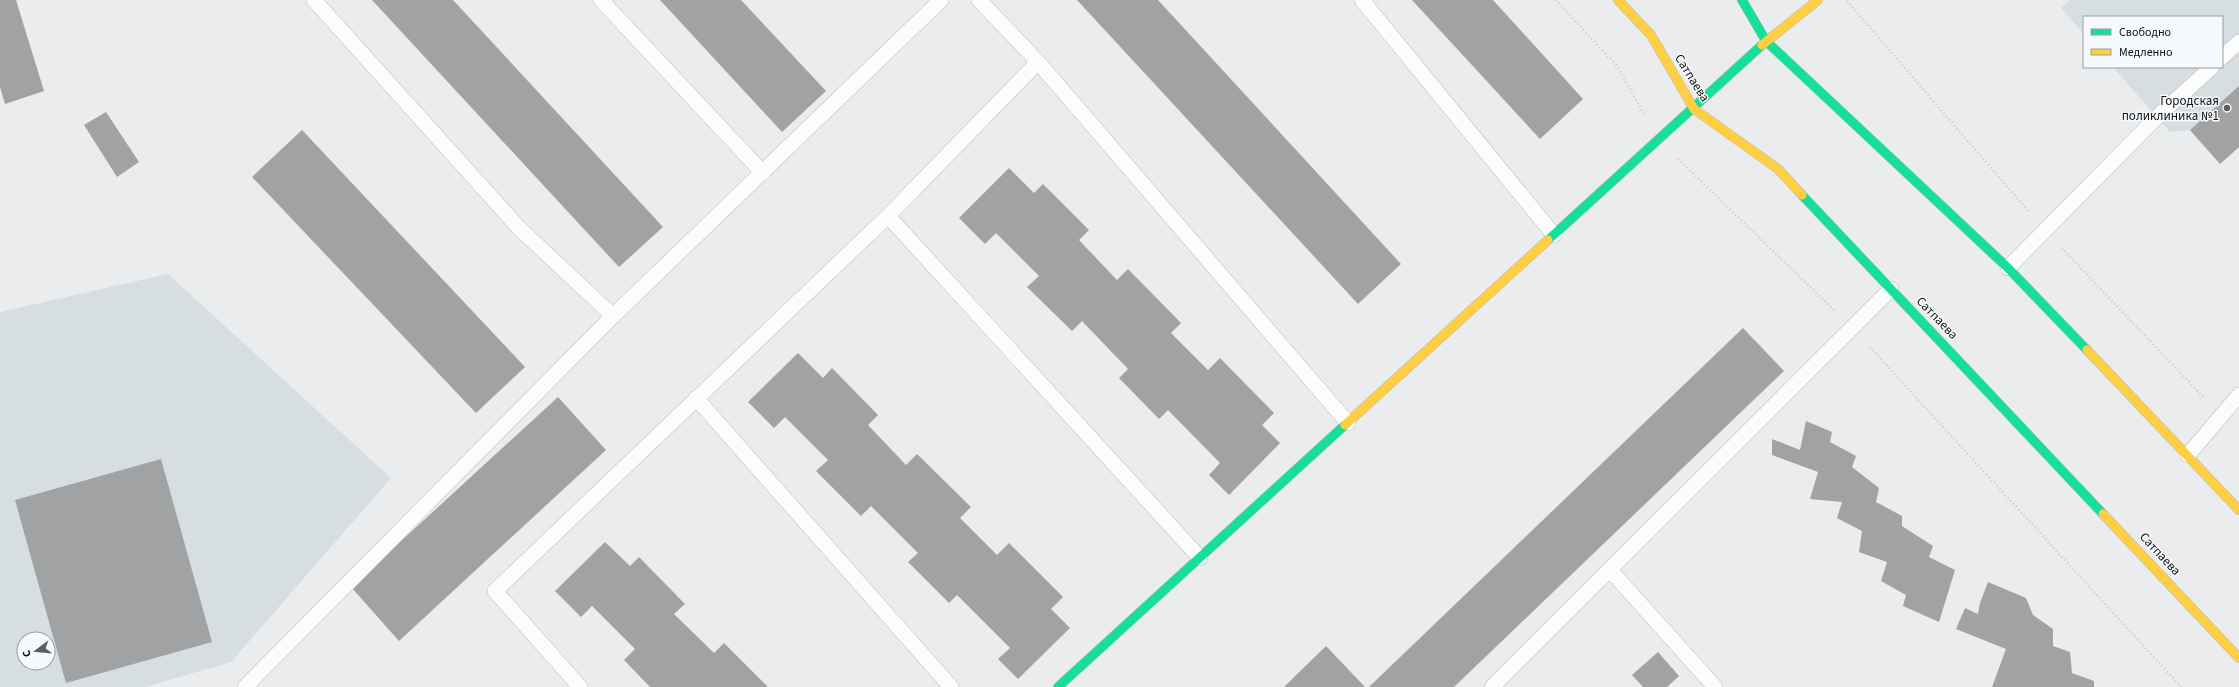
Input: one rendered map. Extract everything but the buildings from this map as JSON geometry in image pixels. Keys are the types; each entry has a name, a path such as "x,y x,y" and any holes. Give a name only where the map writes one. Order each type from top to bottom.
{"street":[{"name":"Сатпаева","path":"1618,0 1651,35 1694,109 1778,169 2109,518 2239,658"},
{"path":"1742,0 1766,41 2008,268 2239,510"},
{"path":"1058,687 1694,109 1766,41 1818,0"}],"lane":[{"path":"314,0 519,228 613,316"},
{"path":"601,0 764,173"},
{"path":"244,687 613,316 764,173 941,0"},
{"path":"979,0 1038,62 1348,423"},
{"path":"1362,0 1554,235"},
{"path":"2223,57 2239,42"},
{"path":"580,687 495,590 888,216 1038,62"},
{"path":"2008,268 2157,117 2211,68"},
{"path":"888,216 1200,558"},
{"path":"1492,687 1891,289"},
{"path":"2188,455 2239,395"},
{"path":"696,398 951,687"},
{"path":"1610,570 1715,687"}],"shaded area":[{"path":"2070,0 2239,0 2239,147 2220,164 2190,130 2170,132 2114,68 2223,68 2223,16 2083,16 2083,33 2061,8"},
{"path":"168,274 391,478 231,662 145,687 0,687 0,312"}],"traffic: fast":[{"path":"1742,0 1766,41 2008,268 2087,350"},
{"path":"1548,240 1762,45"},
{"path":"1802,195 2103,514"},
{"path":"1058,687 1345,425"}],"traffic: slow":[{"path":"1618,0 1651,35 1694,109 1778,169 1802,195"},
{"path":"1762,45 1818,0"},
{"path":"1345,425 1548,240"},
{"path":"2087,350 2239,510"},
{"path":"2103,514 2239,658"}],"place":[{"name":"Городская поликлиника №1","path":"2227,108"}]}
